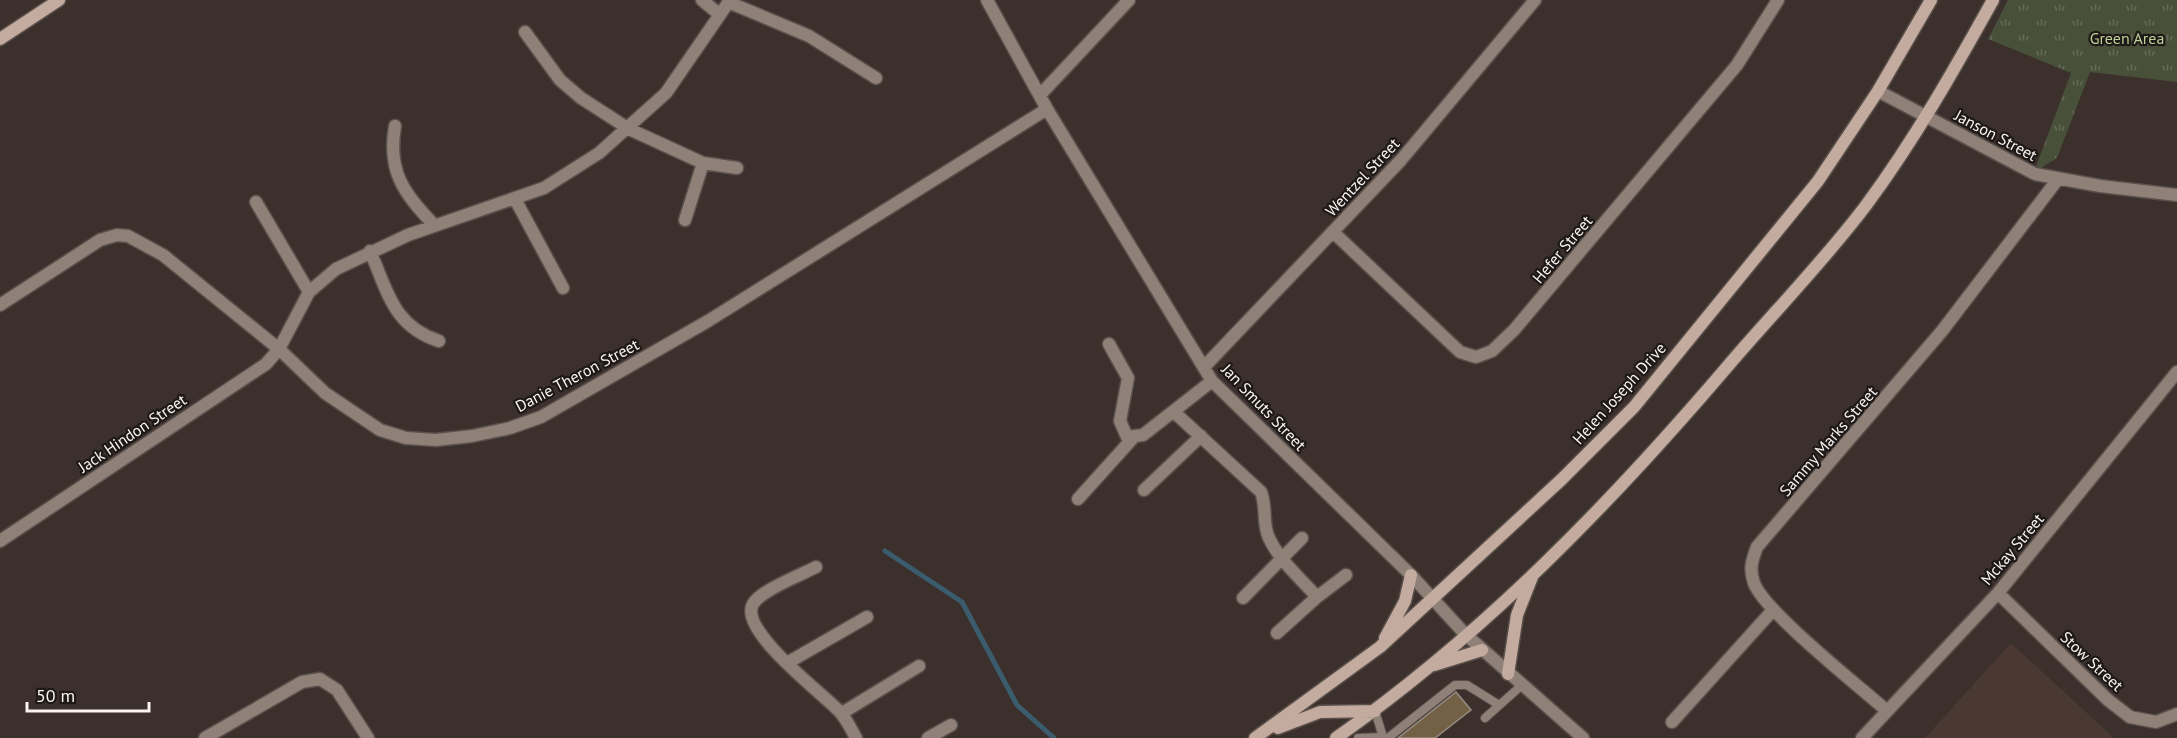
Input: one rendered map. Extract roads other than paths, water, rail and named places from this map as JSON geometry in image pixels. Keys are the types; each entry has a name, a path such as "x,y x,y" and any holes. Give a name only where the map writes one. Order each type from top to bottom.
{"street":[{"path":"0,39 59,0"},
{"path":"702,0 719,14"},
{"name":"Jan Smuts Street","path":"987,0 1047,109 1212,381 1411,575 1465,634 1576,736"},
{"path":"1040,95 1129,0"},
{"name":"Wentzel Street","path":"1204,368 1401,160 1534,0"},
{"name":"Hefer Street","path":"1333,232 1460,352 1476,357 1492,351 1539,302 1737,65 1778,0"},
{"name":"Helen Joseph Drive","path":"1259,736 1380,647 1434,600 1634,407 1818,181 1878,92 1931,0"},
{"path":"1336,738 1375,711 1533,576 1599,512 1691,410 1866,206 1928,117 1993,0"},
{"path":"256,202 309,292 336,269 370,251 434,225 544,188 599,153 629,129 666,93 729,1 809,36 876,78"},
{"path":"525,32 560,80 581,98 629,129 703,163 737,168"},
{"name":"Janson Street","path":"1878,92 2018,167 2058,179 2177,195"},
{"name":"Danie Theron Street","path":"0,305 100,240 117,235 128,236 163,255 279,349 325,393 380,430 406,438 436,440 510,428 541,417 708,321 1047,109"},
{"path":"395,126 392,161 398,179 411,201 434,225"},
{"path":"685,220 703,163"},
{"name":"Sammy Marks Street","path":"1887,711 1773,610 1754,583 1750,565 1757,547 1942,331 2058,179"},
{"path":"515,199 563,288"},
{"path":"370,251 396,310 408,327 420,335 439,341"},
{"name":"Jack Hindon Street","path":"0,541 266,364 279,349 309,292"},
{"path":"1109,344 1128,378 1120,421 1122,431 1132,438"},
{"name":"Mckay Street","path":"1862,738 1998,593 2177,372"},
{"path":"1078,499 1132,438 1143,435 1212,381"},
{"path":"1174,412 1261,492 1269,538 1282,558 1317,597"},
{"path":"1144,490 1201,436"},
{"path":"1243,598 1302,538"},
{"path":"816,567 768,592 752,605 753,621 762,635 787,663 842,713 856,738"},
{"path":"1277,633 1317,597 1346,575"},
{"path":"1380,647 1406,601 1411,575"},
{"path":"1508,674 1517,615 1533,576"},
{"name":"Stow Street","path":"1998,593 2108,700 2130,717 2156,722 2177,714"},
{"path":"1672,722 1773,610"},
{"path":"787,663 867,617"},
{"path":"1428,667 1482,650"},
{"path":"842,713 919,666"},
{"path":"205,738 302,682 320,680 337,690 368,738"},
{"path":"1259,736 1320,712 1375,711"},
{"path":"928,738 951,725"}],"lane":[{"path":"1388,738 1455,685 1467,685 1500,705"},
{"path":"1485,718 1522,685"},
{"path":"1358,738 1383,738 1375,711"}],"waterway":[{"path":"885,551 962,602 1017,705 1054,738"}],"park label":[{"name":"Green Area","path":"2127,38"}]}
